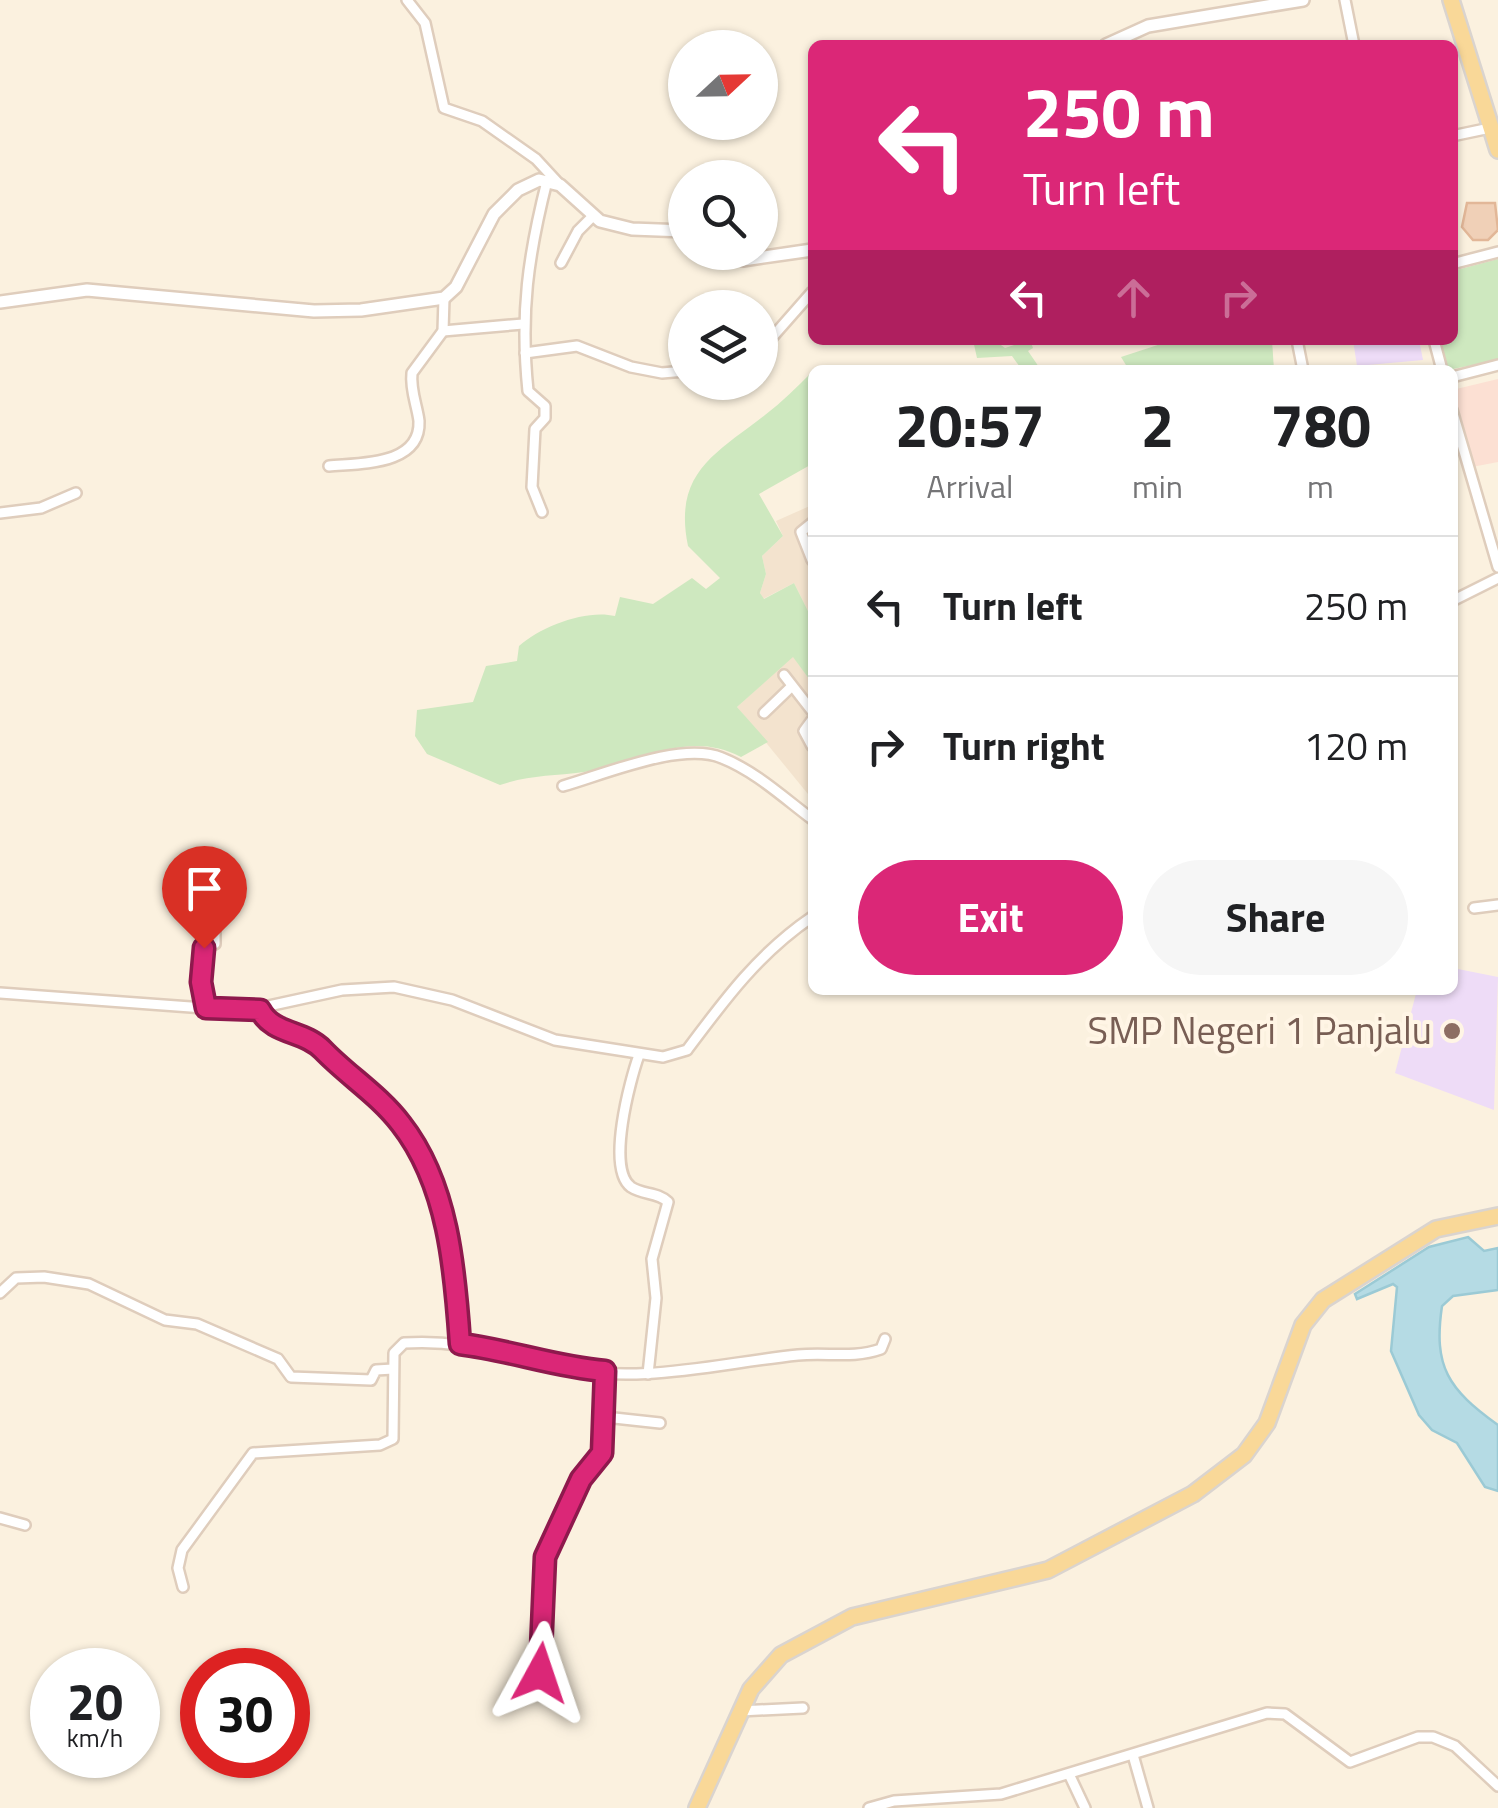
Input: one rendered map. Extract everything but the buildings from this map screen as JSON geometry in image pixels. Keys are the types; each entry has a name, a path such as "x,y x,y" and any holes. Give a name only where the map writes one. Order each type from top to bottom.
{"main road":[{"path":"1452,0 1498,150"},
{"path":"697,1808 740,1711 764,1670 820,1632 852,1616 1032,1576 1194,1494 1244,1455 1268,1423 1303,1325 1323,1300 1436,1229 1498,1216"}],"street":[{"path":"407,0 425,24 436,88 444,108 482,121 536,159 553,183 592,217 632,229 668,230"},
{"path":"1117,40 1148,26 1303,0"},
{"path":"1345,0 1353,40"},
{"path":"1458,135 1490,128"},
{"path":"0,302 87,290 314,311 362,310 444,298 451,294 483,231 506,200 530,183 553,183"},
{"path":"542,512 532,484 535,429 545,418 546,406 528,391 522,324 525,273 553,183"},
{"path":"561,263 578,231 592,217"},
{"path":"778,255 808,251"},
{"path":"1458,262 1498,252"},
{"path":"778,331 808,297"},
{"path":"329,466 388,460 413,443 419,425 412,374 443,330 444,298"},
{"path":"443,330 522,324"},
{"path":"526,353 577,346 631,368 668,370"},
{"path":"1458,375 1498,365"},
{"path":"1458,450 1498,567"},
{"path":"0,513 42,508 76,493"},
{"path":"808,527 802,532 808,549"},
{"path":"1458,598 1498,578"},
{"path":"784,674 808,706"},
{"path":"764,713 791,687"},
{"path":"563,786 665,757 720,756 754,775 808,816"},
{"path":"206,1008 201,982 204,949 216,944 215,923 233,888"},
{"path":"1474,908 1498,905"},
{"path":"0,993 260,1010 342,990 394,987 452,1000 556,1040 638,1055 676,1056 688,1050 740,978 779,940 808,921"},
{"path":"260,1010 268,1022 313,1041 384,1104 424,1157 454,1268 460,1344"},
{"path":"638,1055 624,1107 623,1176 630,1186 668,1202 653,1248 656,1298 648,1374"},
{"path":"0,1293 16,1278 74,1280 165,1320 197,1324 278,1359 291,1376 371,1380 376,1370 393,1370"},
{"path":"183,1587 178,1568 182,1550 253,1453 380,1444 393,1439 395,1350 404,1344 460,1344 553,1366 648,1374 690,1373 804,1354 863,1355 881,1349 884,1339"},
{"path":"544,1685 538,1658 544,1635 545,1557 581,1479 602,1453 605,1371"},
{"path":"605,1417 660,1423"},
{"path":"0,1518 24,1525"},
{"path":"740,1711 803,1708"},
{"path":"869,1808 894,1801 1002,1794 1276,1713 1308,1730 1350,1762 1418,1737 1442,1738 1498,1786"},
{"path":"1133,1755 1148,1808"},
{"path":"1070,1774 1084,1808"}],"shaded area":[{"path":"1354,345 1420,345 1423,360 1368,365 1357,365"},
{"path":"1498,379 1498,462 1472,467 1458,413 1458,389"},
{"path":"808,507 808,611 794,583 763,599 760,593 766,574 762,556 783,536 776,521"},
{"path":"793,656 808,677 808,794 737,707"},
{"name":"SMP Negeri 1 Panjalu","path":"1458,969 1498,977 1494,1110 1395,1073 1416,995 1458,995"}],"green space":[{"path":"1498,259 1498,360 1458,368 1446,365 1440,345 1458,345 1458,270"},
{"path":"974,345 1032,345 1028,351 1038,365 1018,365 1012,356 977,358"},
{"path":"1158,345 1272,345 1274,365 1126,365 1121,357"},
{"path":"808,376 808,466 759,494 783,536 762,556 766,574 760,593 764,599 794,583 808,611 808,678 793,657 737,707 768,742 741,757 721,749 682,747 604,768 500,785 427,754 415,736 417,710 473,702 486,666 517,661 519,646 539,632 578,617 615,616 620,597 653,604 692,578 706,589 720,578 688,546 687,500 702,468 715,454"}],"water":[{"path":"1468,1237 1484,1251 1498,1248 1498,1290 1453,1296 1442,1306 1440,1345 1456,1388 1498,1425 1498,1491 1485,1487 1457,1443 1432,1430 1419,1415 1391,1351 1397,1287 1393,1284 1357,1299 1355,1294 1429,1247"}],"place":[{"name":"SMP Negeri 1 Panjalu","path":"1452,1031"}],"route":[{"path":"204,948 201,982 206,1008 260,1010 268,1022 313,1041 335,1065 384,1104 424,1157 454,1268 460,1344 553,1366 605,1371 602,1453 581,1479 545,1557 540,1673"}]}
